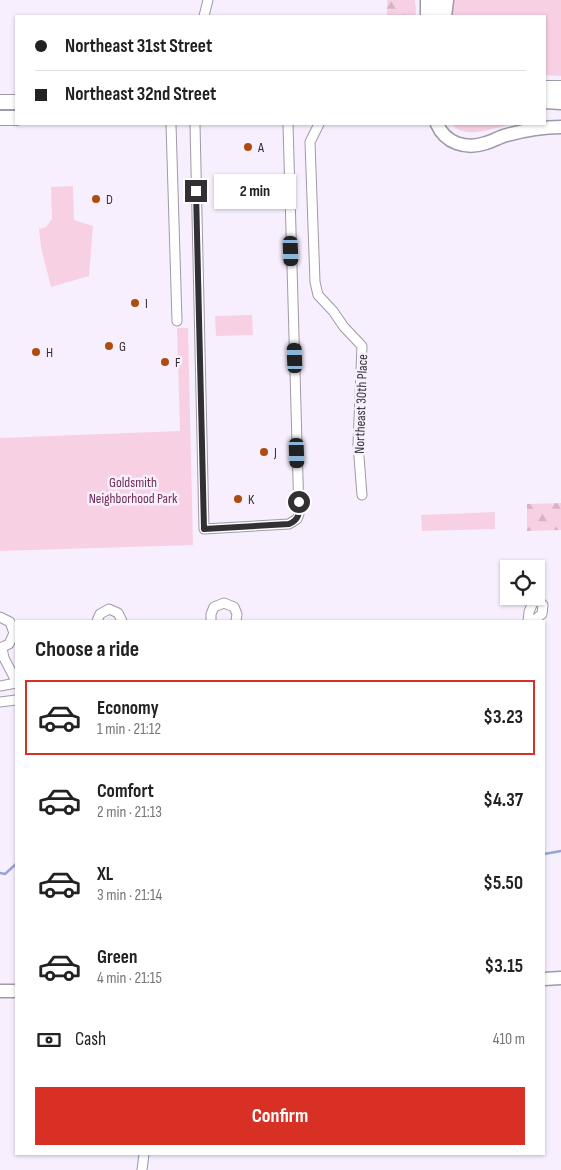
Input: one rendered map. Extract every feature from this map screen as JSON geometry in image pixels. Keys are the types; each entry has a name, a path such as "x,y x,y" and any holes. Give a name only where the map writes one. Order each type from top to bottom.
{"highway":[{"path":"429,0 429,15"},
{"path":"443,15 445,0"},
{"path":"546,100 561,100"}],"main road":[{"path":"546,88 561,88"},
{"path":"0,102 15,102"},
{"path":"0,118 15,118"}],"street":[{"path":"204,15 208,0"},
{"path":"171,125 177,321"},
{"path":"194,125 204,529 289,524 297,519 299,514 288,125"},
{"name":"Northeast 30th Place","path":"320,125 310,142 315,282 318,294 362,346 358,444 362,495"},
{"path":"438,125 447,138 460,144 478,145 487,143 495,138"},
{"path":"445,125 451,133 464,139 495,138 531,129 561,127"},
{"path":"528,620 533,602 539,601 543,605 542,614 534,620"},
{"path":"212,620 211,614 214,607 224,603 234,608 237,614 236,620"},
{"path":"98,620 100,614 110,609 118,613 122,620"},
{"path":"0,617 10,622 14,633 9,644 1,648 2,662 15,681"},
{"path":"0,686 15,682"},
{"path":"0,702 15,700"},
{"path":"545,978 561,978"},
{"path":"0,991 15,991"},
{"path":"142,1170 144,1155"}],"green space":[{"path":"387,0 415,0 416,15 387,15"},
{"path":"453,0 561,0 561,76 546,75 546,15 451,15"},
{"path":"453,125 508,125 480,132 464,132"},
{"path":"73,186 74,220 93,226 89,276 51,287 41,247 39,229 46,227 52,219 51,187"},
{"path":"252,315 253,335 216,336 215,316"},
{"name":"Goldsmith Neighborhood Park","path":"177,328 188,328 193,545 0,551 0,438 180,431"},
{"path":"561,503 561,530 527,531 527,504"},
{"path":"495,512 495,529 422,531 421,515"}],"waterway":[{"path":"545,854 561,851"},
{"path":"0,873 5,874 15,865"}],"place":[{"name":"A","path":"248,147"},
{"name":"D","path":"96,199"},
{"name":"I","path":"135,303"},
{"name":"G","path":"109,346"},
{"name":"H","path":"36,352"},
{"name":"F","path":"165,362"},
{"name":"J","path":"264,452"},
{"name":"K","path":"238,499"}],"route":[{"path":"196,191 204,529 289,524 297,519 299,502"}]}
